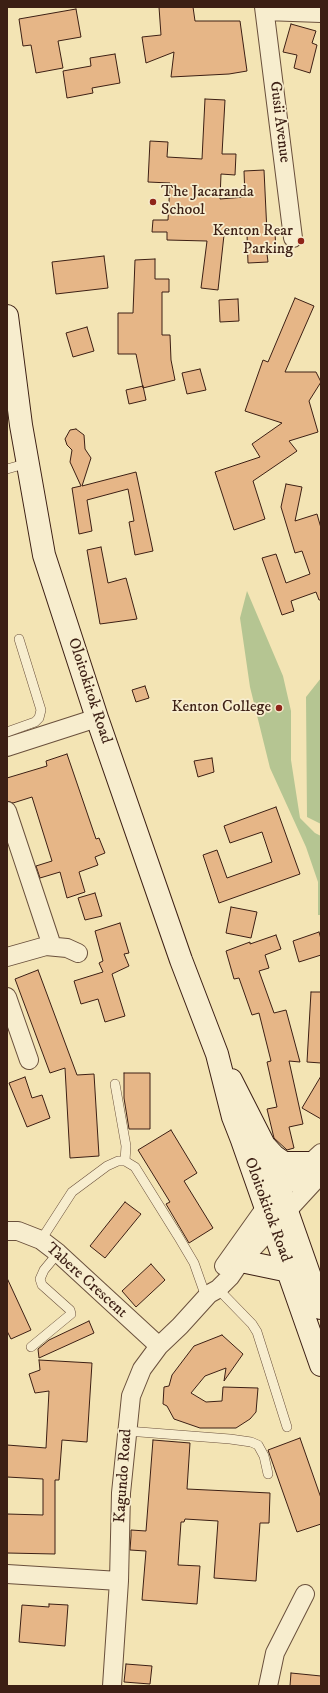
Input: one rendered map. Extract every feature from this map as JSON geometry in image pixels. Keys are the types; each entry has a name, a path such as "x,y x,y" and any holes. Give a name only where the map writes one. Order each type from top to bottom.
{"main road":[{"name":"Oloitokitok Road","path":"7,316 28,463 44,555 97,718 181,960 217,1054 232,1117 266,1207 280,1220 321,1308"},
{"name":"Oloitokitok Road","path":"217,1054 263,1143 280,1191 280,1220 289,1271 305,1324 321,1365"},
{"path":"263,1143 274,1156 284,1162 318,1164"},
{"path":"241,1261 289,1271"}],"street":[{"path":"264,9 321,13"},
{"name":"Gusii Avenue","path":"264,9 293,238"},
{"path":"7,747 26,734 97,718"},
{"path":"7,811 52,946"},
{"path":"7,957 52,946 67,948 78,952"},
{"path":"7,997 29,1060"},
{"name":"Kagundo Road","path":"211,1293 212,1284 266,1207 280,1191 318,1164"},
{"name":"Kagundo Road","path":"112,1686 120,1581 121,1493 131,1396 142,1369 158,1346 180,1326 211,1293 230,1277 241,1261 280,1220 318,1164"},
{"name":"Tabere Crescent","path":"7,1231 18,1231 41,1240 58,1253 158,1346"},
{"path":"7,1574 120,1581"},
{"path":"268,1686 275,1653 305,1594"}],"lane":[{"path":"7,469 28,463"},
{"path":"7,732 26,734 38,718 41,710 18,639"},
{"path":"115,1084 126,1146 125,1161"},
{"path":"41,1240 72,1192 108,1166 118,1161 125,1161 135,1167 211,1293 252,1324 257,1332 287,1428"},
{"path":"31,1348 71,1314 70,1310 42,1285 40,1279 44,1270 58,1253"},
{"path":"127,1431 251,1442 258,1445 264,1456 268,1474"}],"green space":[{"path":"247,591 283,676 291,711 291,760 300,818 315,833 321,836 321,915 318,915 318,882 306,847 270,768 250,687 240,618"},
{"path":"321,678 321,824 307,817 306,697"}],"building":[{"path":"159,7 193,7 195,21 240,21 247,71 229,74 171,77 174,52 146,63 142,37 161,35"},
{"path":"76,9 81,37 58,41 63,68 36,73 31,45 23,46 19,19"},
{"path":"291,24 316,31 312,43 317,45 310,73 294,68 297,55 283,52"},
{"path":"115,54 120,83 92,88 93,93 67,98 63,71 91,66 90,58"},
{"path":"205,99 225,100 222,154 236,154 235,175 221,174 220,199 245,197 244,171 264,170 267,233 275,232 276,253 267,254 268,262 248,263 247,234 224,235 218,290 201,288 207,241 167,240 167,232 152,232 153,220 168,220 170,183 148,182 150,141 168,142 167,157 202,159"},
{"path":"104,256 108,288 56,294 52,262"},
{"path":"155,259 155,279 169,279 169,292 162,292 162,335 170,335 171,360 175,380 143,388 136,354 118,354 118,313 133,313 135,260"},
{"path":"295,298 314,306 285,372 316,372 321,382 309,401 318,432 289,441 297,451 253,481 265,519 234,530 215,472 260,457 252,444 282,423 245,411 263,360 268,362"},
{"path":"238,299 239,321 220,322 219,300"},
{"path":"87,327 94,351 73,357 66,333"},
{"path":"200,369 206,390 187,394 182,373"},
{"path":"143,386 146,400 129,404 126,390"},
{"path":"76,429 84,435 85,449 91,458 82,486 136,472 153,551 135,555 129,522 134,521 128,489 87,500 92,531 79,534 72,488 81,486 70,462 72,450 67,445 65,439 70,430"},
{"path":"286,484 302,487 295,521 317,514 321,528 321,600 319,600 316,592 291,601 294,611 282,615 262,558 276,554 286,583 310,574 302,551 295,553 281,507"},
{"path":"101,547 108,583 126,578 137,619 100,624 87,550"},
{"path":"145,686 149,698 136,702 132,690"},
{"path":"67,754 96,839 99,838 105,853 95,857 98,865 79,872 85,892 67,898 60,872 40,878 36,866 52,861 32,797 13,803 7,801 7,778 47,766 46,761"},
{"path":"212,758 214,772 198,777 194,761"},
{"path":"276,807 300,874 219,903 203,855 217,850 227,878 272,862 262,832 230,843 224,826"},
{"path":"95,893 102,916 85,920 78,898"},
{"path":"231,907 257,912 251,938 226,933"},
{"path":"120,923 129,953 124,954 129,966 112,974 125,1016 105,1022 98,999 81,1004 74,981 103,972 99,963 103,961 95,931"},
{"path":"319,932 321,939 321,955 299,962 293,941"},
{"path":"276,935 281,949 265,955 269,968 259,971 274,1013 286,1010 300,1062 289,1061 303,1124 289,1127 294,1148 287,1150 274,1138 267,1109 277,1107 267,1062 271,1061 259,1013 252,1015 239,978 234,979 226,951 250,942 250,944"},
{"path":"38,970 77,1075 94,1074 99,1156 70,1158 65,1068 50,1073 15,979"},
{"path":"311,992 321,992 321,1063 307,1062"},
{"path":"124,1073 150,1073 150,1129 129,1129 124,1098"},
{"path":"321,1076 321,1119 302,1108"},
{"path":"25,1077 32,1098 42,1095 50,1118 27,1127 9,1083"},
{"path":"171,1130 197,1173 184,1181 213,1228 189,1243 166,1204 170,1202 138,1150"},
{"path":"125,1202 141,1214 105,1258 90,1246"},
{"path":"151,1264 165,1280 136,1307 122,1291"},
{"path":"7,1278 31,1330 11,1339 7,1331"},
{"path":"89,1321 94,1333 39,1358 38,1349 49,1340"},
{"path":"222,1335 243,1354 224,1381 226,1368 205,1376 191,1393 206,1402 222,1401 223,1387 258,1388 256,1412 250,1419 236,1428 200,1428 174,1419 167,1406 163,1404 164,1387 169,1386 172,1375 194,1346"},
{"path":"39,1360 92,1363 87,1442 62,1440 59,1480 55,1480 55,1554 7,1553 7,1514 43,1515 43,1479 7,1477 7,1445 46,1448 49,1391 35,1393 29,1374 40,1370"},
{"path":"300,1438 321,1498 321,1524 297,1532 268,1450"},
{"path":"153,1440 190,1443 187,1489 270,1493 269,1523 260,1523 256,1581 214,1578 218,1521 185,1519 184,1522 181,1522 178,1565 200,1566 197,1604 142,1600 146,1551 130,1550 131,1530 146,1531"},
{"path":"49,1604 68,1605 65,1646 19,1642 22,1605 49,1607"},
{"path":"126,1664 152,1666 150,1684 124,1682"},
{"path":"291,1673 321,1676 321,1686 290,1686"}],"place":[{"name":"The Jacaranda School","path":"153,202"},
{"name":"Kenton Rear Parking","path":"301,241"},
{"name":"Kenton College","path":"279,708"}]}
